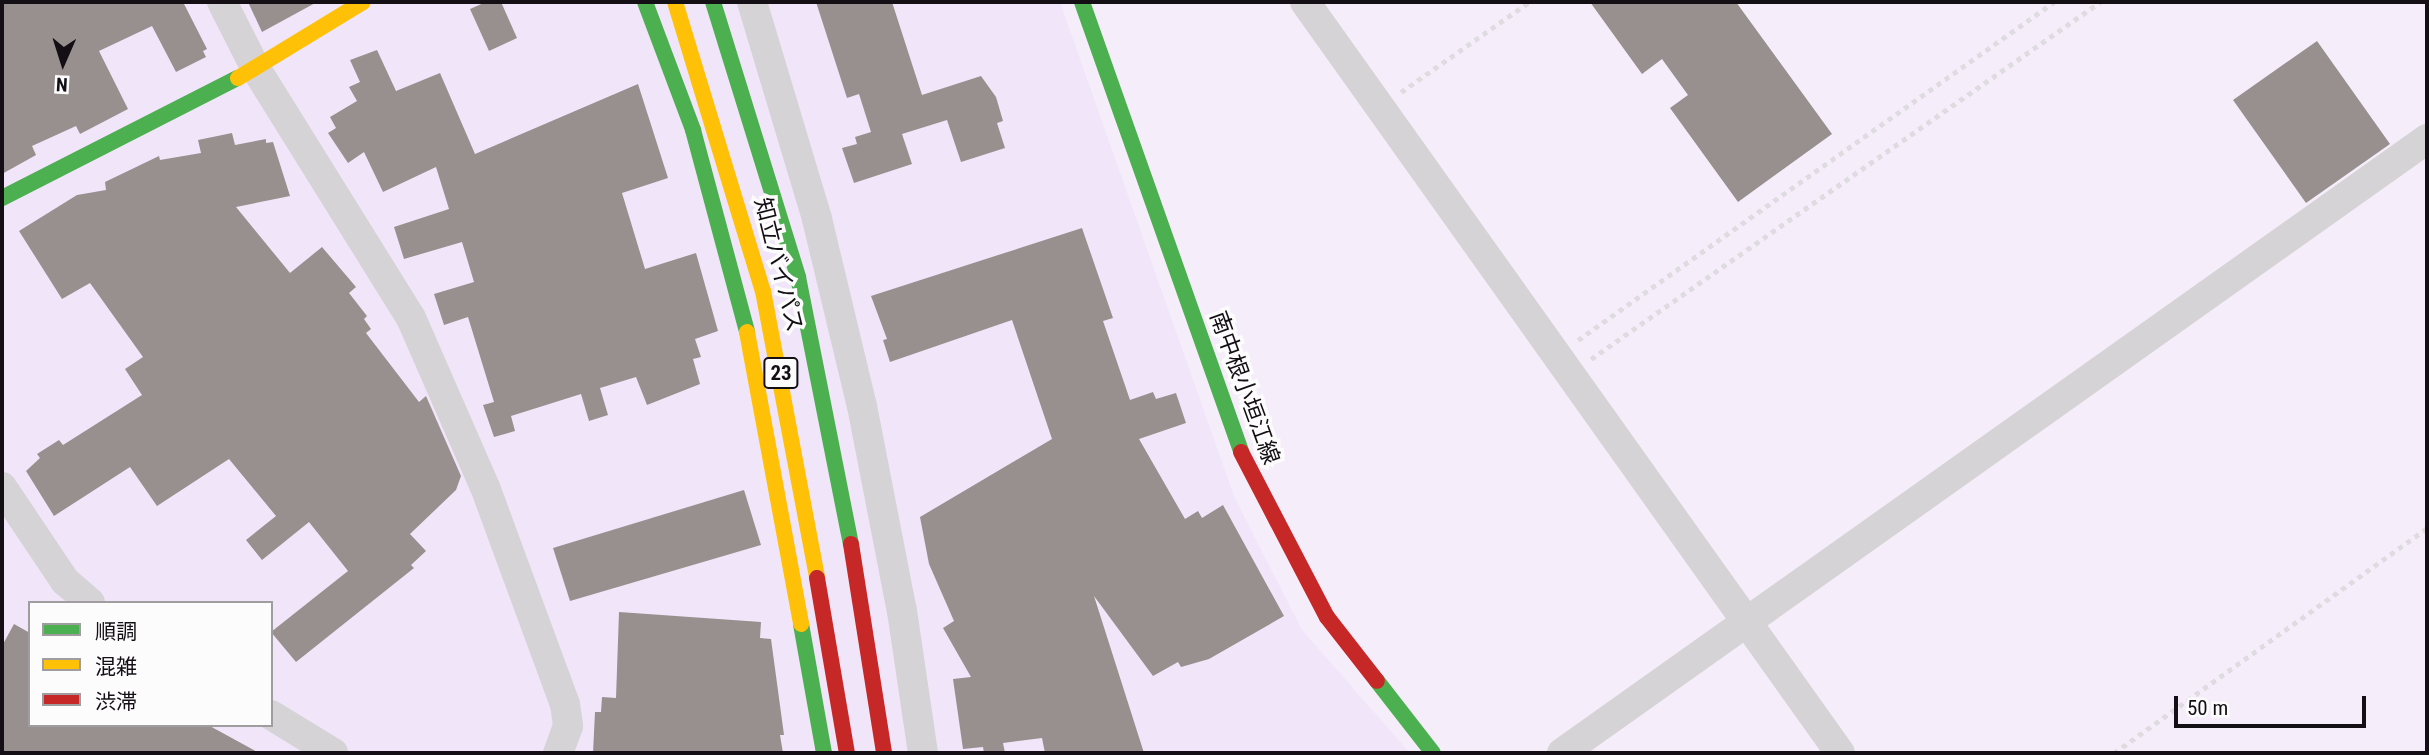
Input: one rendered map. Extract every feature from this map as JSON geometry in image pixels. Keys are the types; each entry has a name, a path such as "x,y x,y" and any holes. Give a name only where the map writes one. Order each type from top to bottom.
{"main road":[{"path":"2,198 256,69 363,2"},
{"path":"645,2 693,130 754,359 824,753"},
{"name":"知立バイパス","path":"675,2 763,291 789,410 847,753"},
{"name":"知立バイパス","path":"713,2 798,277 851,543 884,753"},
{"name":"南中根小垣江線","path":"1082,2 1239,447 1264,503 1328,617 1433,753"}],"street":[{"path":"222,2 256,69 416,330 485,487 565,704 568,726 558,753"},
{"path":"752,2 817,219 862,406 902,611 923,753"},
{"path":"1306,2 1840,753"},
{"path":"1562,753 2427,139"},
{"path":"2,487 65,581 88,601"},
{"path":"273,716 333,753"}],"path":[{"path":"1381,106 1529,2"},
{"path":"1564,364 2054,2"},
{"path":"1564,364 2100,2"},
{"path":"2114,753 2427,528"}],"shaded area":[{"path":"2,2 1060,2 1234,496 1302,630 1410,753 2,753"}],"building":[{"path":"2,2 183,2 207,49 203,51 206,57 176,72 152,26 99,51 128,109 80,134 76,126 32,146 36,155 2,174"},
{"path":"248,2 317,2 262,32"},
{"path":"486,2 501,2 517,38 489,51 470,9"},
{"path":"816,2 892,2 922,95 981,76 996,97 1003,121 997,123 1005,148 961,162 947,120 902,134 912,164 854,183 842,148 857,144 855,137 871,132 859,94 847,98"},
{"path":"1590,2 1736,2 1832,134 1738,202 1670,108 1688,95 1662,59 1642,74"},
{"path":"2317,41 2390,144 2306,203 2233,100"},
{"path":"377,50 396,91 440,73 475,154 638,84 668,178 622,193 645,269 696,253 718,331 695,339 701,357 693,359 700,384 647,405 636,377 600,388 608,415 589,421 581,394 511,416 515,431 494,437 483,405 494,402 468,317 444,325 434,294 474,282 462,242 404,259 394,227 449,209 436,167 383,192 364,152 348,163 328,133 336,128 330,117 357,101 349,87 360,82 350,60"},
{"path":"232,133 235,145 266,139 266,143 273,142 290,196 236,207 290,273 322,247 356,287 349,293 367,316 364,319 371,329 366,333 419,402 426,396 461,476 456,490 410,534 426,551 411,565 414,568 296,662 273,634 273,630 348,571 309,522 262,560 246,540 276,516 229,459 157,506 130,467 54,516 26,471 40,458 37,454 59,440 63,445 142,395 125,369 143,357 90,283 62,299 19,231 77,195 106,190 105,182 159,156 160,160 201,153 198,140"},
{"path":"1082,228 1113,318 1103,321 1130,400 1153,392 1156,399 1176,393 1186,423 1139,439 1185,519 1198,511 1202,518 1223,505 1284,616 1209,659 1181,667 1178,662 1153,676 1094,596 1144,753 1045,753 1042,738 1003,743 1005,753 984,753 983,747 963,749 953,679 971,677 943,628 954,621 929,564 920,517 1052,439 1012,320 890,362 883,340 887,339 871,296"},
{"path":"744,490 761,545 570,601 553,548"},
{"path":"619,612 761,622 760,638 771,639 784,735 780,735 783,753 593,753 595,712 601,712 602,697 616,698"},
{"path":"14,624 28,632 28,727 212,727 259,753 2,753 2,646"}],"traffic: fast":[{"path":"645,2 693,130 747,332"},
{"path":"713,2 798,277 851,544"},
{"path":"1082,2 1241,452"},
{"path":"2,198 238,78"},
{"path":"801,624 824,753"},
{"path":"1377,681 1433,753"}],"traffic: slow":[{"path":"238,78 363,2"},
{"path":"675,2 763,291 817,578"},
{"path":"747,332 801,624"}],"traffic: jam":[{"path":"1241,452 1327,617 1377,681"},
{"path":"851,544 884,753"},
{"path":"817,578 847,753"}]}
